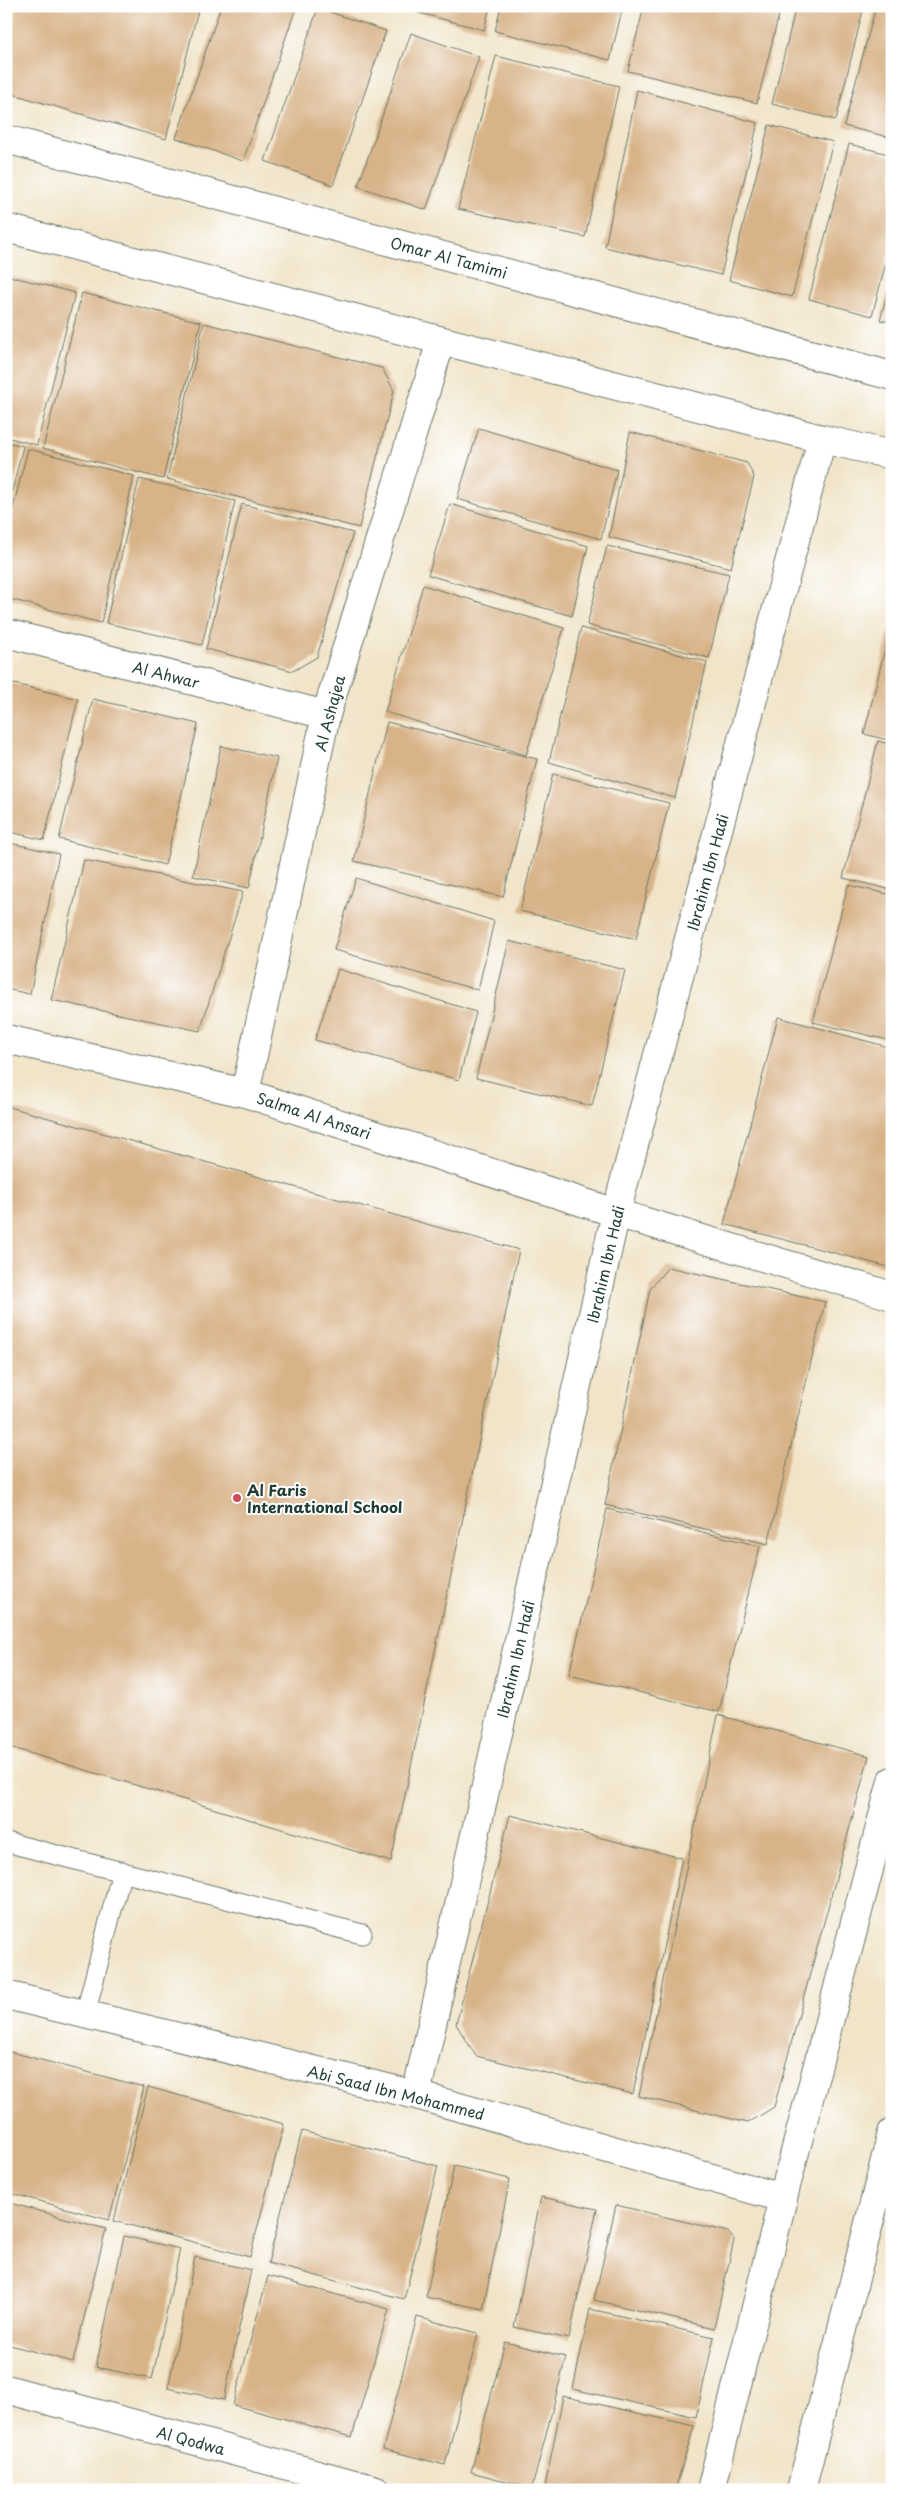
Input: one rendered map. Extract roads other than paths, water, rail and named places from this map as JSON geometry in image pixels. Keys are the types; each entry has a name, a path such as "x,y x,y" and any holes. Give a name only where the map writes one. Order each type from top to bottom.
{"street":[{"name":"Omar Al Tamimi","path":"6,139 892,376"},
{"path":"6,228 822,439 892,455"},
{"name":"Al Ashajea","path":"245,1093 326,714 441,341"},
{"name":"Ibrahim Ibn Hadi","path":"416,2096 616,1213 822,439"},
{"name":"Al Ahwar","path":"6,633 326,714"},
{"name":"Salma Al Ansari","path":"6,1039 245,1093 616,1213 892,1296"},
{"path":"711,2490 783,2198 892,1781"},
{"name":"Abi Saad Ibn Mohammed","path":"6,1995 416,2096 783,2198"},
{"path":"801,2490 892,2133"},
{"name":"Al Qodwa","path":"6,2389 320,2483 376,2490"}],"lane":[{"path":"6,1842 362,1934"},
{"path":"85,2015 122,1871"}],"place":[{"name":"Al Faris International School","path":"237,1498"}]}
